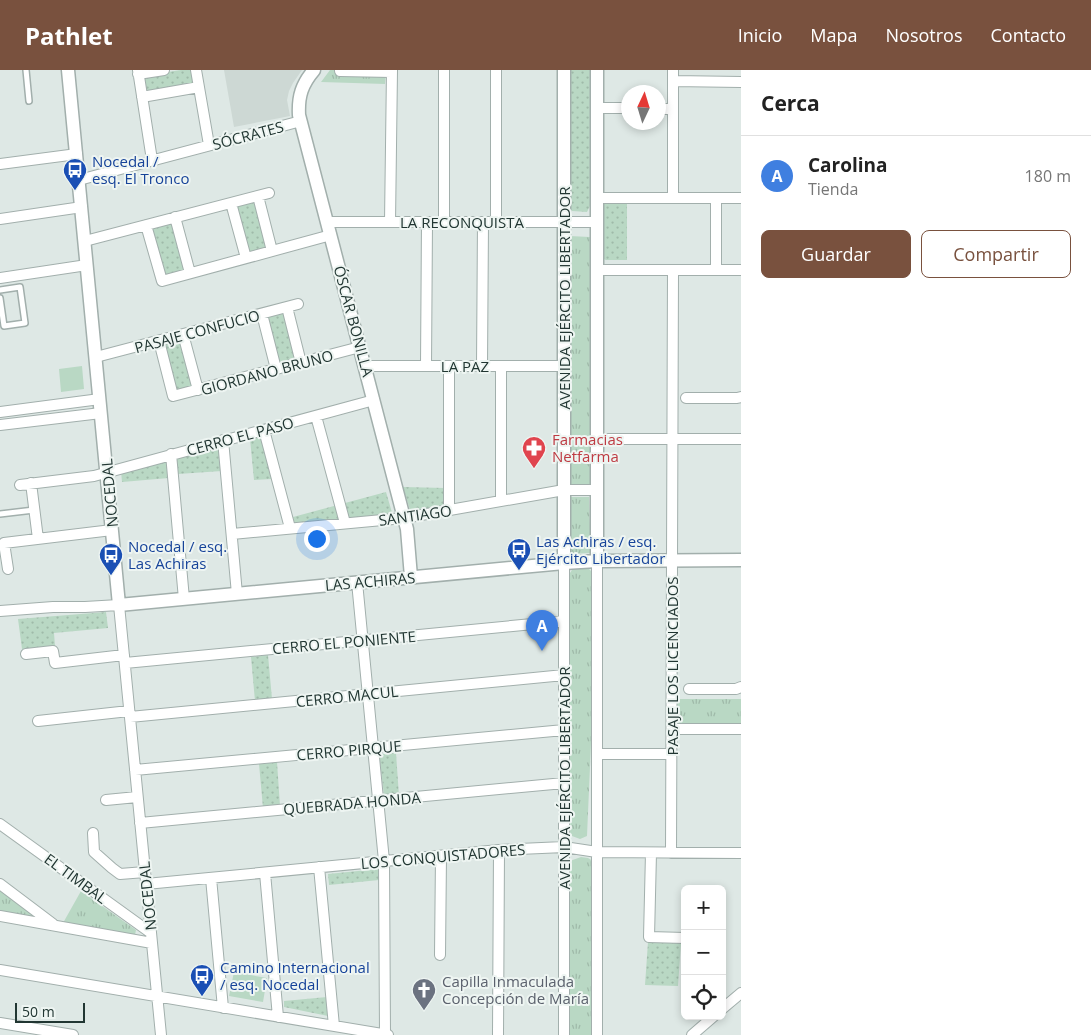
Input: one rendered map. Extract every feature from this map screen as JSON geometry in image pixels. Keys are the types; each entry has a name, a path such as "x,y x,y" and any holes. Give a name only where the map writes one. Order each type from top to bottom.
{"street":[{"name":"NOCEDAL","path":"68,70 161,1035"},
{"path":"152,160 138,72 164,70"},
{"path":"196,70 209,145"},
{"name":"ÓSCAR BONILLA","path":"314,70 304,83 300,94 299,109 301,121 407,529 411,577"},
{"path":"444,70 444,222"},
{"path":"496,70 496,222"},
{"name":"AVENIDA EJÉRCITO LIBERTADOR","path":"564,70 564,1035"},
{"path":"597,70 597,1035"},
{"path":"673,70 673,198"},
{"path":"340,71 392,71 390,222"},
{"path":"673,82 741,82"},
{"path":"142,97 199,87"},
{"path":"597,108 621,108"},
{"path":"666,109 673,109"},
{"name":"SÓCRATES","path":"79,180 301,121"},
{"path":"0,164 76,154"},
{"path":"85,241 269,193"},
{"path":"258,196 272,251"},
{"path":"597,198 741,198"},
{"path":"716,198 716,270"},
{"path":"231,203 246,258"},
{"path":"0,220 82,207"},
{"path":"175,217 190,273"},
{"name":"LA RECONQUISTA","path":"328,222 597,222"},
{"path":"426,366 427,222"},
{"path":"482,366 483,222"},
{"path":"146,225 162,280 331,235"},
{"path":"0,278 87,265"},
{"path":"597,270 741,270"},
{"name":"PASAJE LOS LICENCIADOS","path":"671,853 673,270"},
{"name":"PASAJE CONFUCIO","path":"96,357 298,304"},
{"path":"287,307 301,363"},
{"path":"262,314 276,369"},
{"path":"183,334 198,390"},
{"name":"GIORDANO BRUNO","path":"159,341 173,396 360,347"},
{"name":"LA PAZ","path":"365,366 564,366"},
{"path":"449,366 449,510"},
{"path":"501,366 501,501"},
{"path":"686,398 741,397"},
{"path":"0,412 100,400"},
{"name":"CERRO EL PASO","path":"34,510 26,484 94,476 374,400"},
{"path":"0,425 101,413"},
{"path":"316,416 345,523"},
{"path":"264,430 290,528"},
{"path":"597,439 741,439"},
{"path":"223,440 237,594"},
{"path":"172,454 184,599"},
{"name":"SANTIAGO","path":"232,534 404,518 564,490 597,490"},
{"path":"34,510 38,539"},
{"path":"8,569 4,544 112,530"},
{"name":"LAS ACHIRAS","path":"0,611 45,607 119,605 564,563 741,560"},
{"path":"0,970 386,1035 384,861 357,582"},
{"name":"CERRO EL PONIENTE","path":"26,654 53,650 56,663 124,659 363,640 564,621"},
{"name":"CERRO MACUL","path":"38,721 368,694 564,675"},
{"path":"689,688 736,689 741,687"},
{"path":"672,729 741,729"},
{"name":"CERRO PIRQUE","path":"135,770 564,730"},
{"path":"597,754 672,754"},
{"name":"QUEBRADA HONDA","path":"140,824 564,783"},
{"path":"106,800 137,797"},
{"name":"EL TIMBAL","path":"0,824 152,938"},
{"path":"93,833 94,852 112,868 120,874 145,872"},
{"name":"LOS CONQUISTADORES","path":"146,884 499,850 564,847 597,852 741,853"},
{"path":"498,1035 499,850"},
{"path":"651,853 649,937 681,938"},
{"path":"440,954 441,856"},
{"path":"319,867 334,1026"},
{"path":"264,873 278,1017"},
{"path":"211,878 223,1008"},
{"path":"0,884 56,926"},
{"path":"0,916 56,926 152,938"},
{"path":"726,1006 741,994"},
{"path":"692,1035 709,1020"},
{"path":"0,1023 73,1035"}],"lane":[{"path":"26,70 29,101"},
{"path":"0,290 20,287 25,323 4,326 0,298"},
{"path":"0,514 34,510"}],"shaded area":[{"path":"224,70 302,70 289,91 287,100 290,116 234,127"}],"green space":[{"path":"192,70 195,85 145,94 142,76"},
{"path":"330,70 386,70 385,84 321,82"},
{"path":"568,70 591,70 591,204 587,212 572,211 567,204"},
{"path":"255,199 269,248 248,253 235,205"},
{"path":"600,203 627,204 627,260 606,260 601,258"},
{"path":"169,222 173,225 185,268 183,272 163,277 149,227"},
{"path":"569,236 590,237 593,485 568,485"},
{"path":"281,312 284,314 296,359 282,365 278,362 266,318 268,315"},
{"path":"180,340 193,388 177,393 164,344"},
{"path":"82,366 84,389 61,392 59,369"},
{"path":"262,435 272,479 254,480 250,439"},
{"path":"220,446 222,471 178,474 176,458"},
{"path":"167,460 169,478 122,482 121,471"},
{"path":"403,487 445,488 446,506 410,510"},
{"path":"386,492 393,516 295,525 293,517"},
{"path":"569,497 589,497 591,553 569,554"},
{"path":"587,567 591,571 592,721 587,836 580,839 572,836 568,828 568,576 572,570"},
{"path":"106,612 108,628 54,633 55,646 22,649 18,619"},
{"path":"268,655 272,699 255,701 251,657"},
{"path":"677,699 741,699 741,727 677,726"},
{"path":"396,753 399,796 388,798 384,795 379,754"},
{"path":"277,762 280,806 263,808 259,764"},
{"path":"581,857 593,861 592,1035 568,1035 567,862"},
{"path":"378,869 380,871 379,880 329,885 328,874"},
{"path":"0,890 34,914 32,920 0,913"},
{"path":"81,891 136,930 135,935 63,923"},
{"path":"648,942 681,943 678,986 645,985"},
{"path":"234,972 267,978 263,1002 229,996"},
{"path":"327,997 328,1016 284,1007 284,1001"}],"place":[{"name":"Nocedal / esq. El Tronco","path":"75,191"},
{"name":"Farmacias Netfarma","path":"534,469"},
{"name":"Las Achiras / esq. Ejército Libertador","path":"519,571"},
{"name":"Nocedal / esq. Las Achiras","path":"111,576"},
{"name":"Carolina","path":"542,651"},
{"name":"Camino Internacional / esq. Nocedal","path":"202,997"},
{"name":"Capilla Inmaculada Concepción de María","path":"424,1011"}]}
